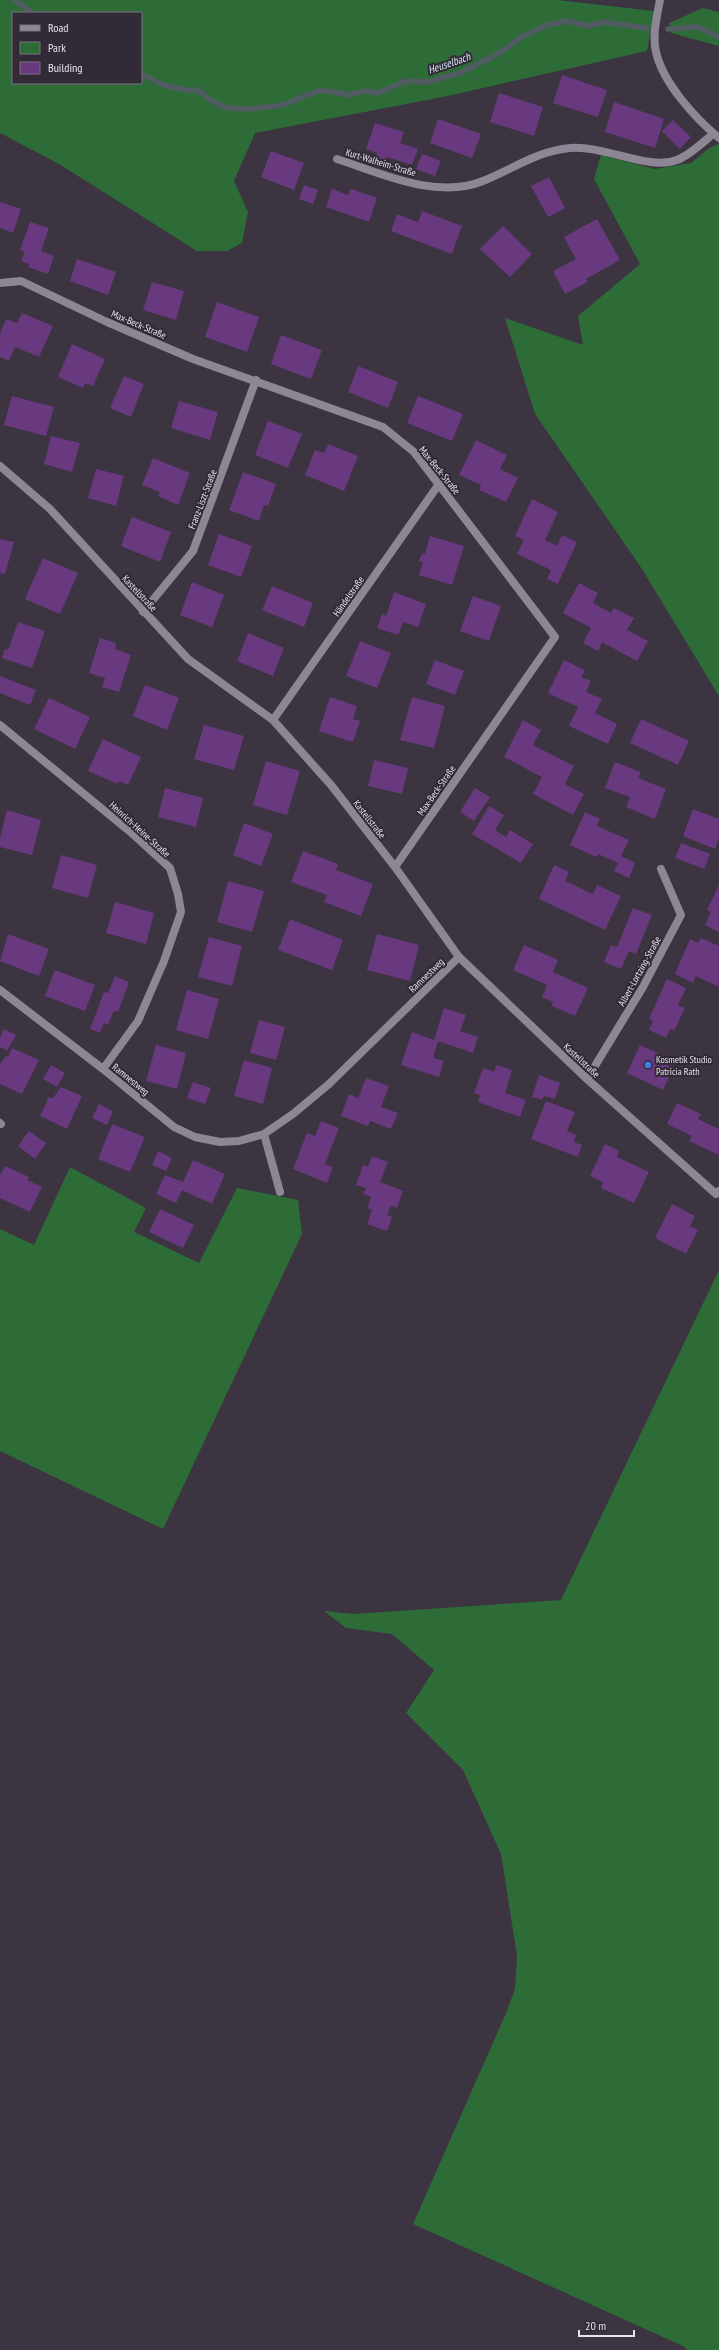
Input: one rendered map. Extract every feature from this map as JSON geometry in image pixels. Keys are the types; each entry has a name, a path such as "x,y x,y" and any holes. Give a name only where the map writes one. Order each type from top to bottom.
{"street":[{"path":"660,0 655,39 656,52 664,74 676,93 716,136"},
{"name":"Kurt-Walheim-Straße","path":"337,159 407,182 429,186 458,187 481,182 533,156 556,149 579,147 603,149 648,162 664,164 678,160 716,136"},
{"name":"Max-Beck-Straße","path":"0,283 22,281 107,322 193,359 256,380 383,427 414,452 440,484 555,637 395,867"},
{"name":"Franz-Liszt-Straße","path":"143,612 193,550 256,380"},
{"name":"Kastellstraße","path":"0,466 50,509 143,612 188,659 273,720 331,785 395,867 459,957 587,1079 717,1192"},
{"name":"Händelstraße","path":"273,720 440,484"},
{"name":"Heinrich-Heine-Straße","path":"0,725 134,835 170,868 178,894 181,912 164,961 138,1021 103,1068"},
{"name":"Albert-Lortzing-Straße","path":"587,1079 643,987 681,915 661,869"},
{"name":"Ramnestweg","path":"0,990 103,1068 174,1127 196,1137 220,1142 239,1141 264,1134 293,1114 329,1084 459,957"},
{"path":"264,1134 280,1192"}],"green space":[{"path":"0,0 557,0 654,11 647,51 443,97 255,133 234,181 248,212 242,243 227,251 197,251 59,164 0,133"},
{"path":"703,8 719,12 719,46 671,33 669,23"},
{"path":"719,144 719,696 640,566 535,414 505,318 583,345 578,316 640,264 594,179 601,155 655,169 691,163 709,148"},
{"path":"70,1167 146,1208 134,1232 199,1263 237,1188 298,1200 302,1234 163,1529 0,1451 0,1229 34,1245"},
{"path":"719,1270 719,2350 687,2350 685,2347 413,2224 506,2013 515,1989 517,1956 501,1854 463,1770 406,1713 434,1670 392,1634 346,1628 324,1611 353,1614 561,1600"}],"building":[{"path":"562,75 607,90 598,117 553,103"},
{"path":"499,93 543,107 534,136 490,122"},
{"path":"614,102 664,119 655,148 605,132"},
{"path":"438,119 481,134 472,158 430,143"},
{"path":"673,120 691,137 680,149 662,131"},
{"path":"375,123 404,132 400,143 418,149 412,165 387,157 386,161 376,157 377,153 366,149"},
{"path":"271,151 304,163 294,190 261,177"},
{"path":"422,154 441,161 435,176 416,169"},
{"path":"549,177 565,208 548,217 531,186"},
{"path":"304,185 318,190 313,204 299,199"},
{"path":"332,189 348,195 351,189 377,198 369,222 326,207"},
{"path":"0,202 21,209 13,233 0,228"},
{"path":"422,211 462,226 452,254 391,231 397,214 418,222"},
{"path":"597,219 620,260 586,279 588,282 565,294 553,271 576,259 564,237"},
{"path":"30,222 49,228 41,251 54,256 48,274 28,267 29,264 21,261 25,252 20,250"},
{"path":"503,226 532,254 510,277 480,249"},
{"path":"77,259 116,272 108,295 70,281"},
{"path":"152,282 184,291 176,320 143,310"},
{"path":"217,302 259,317 247,352 205,337"},
{"path":"22,313 53,326 39,357 15,347 9,361 0,357 0,333 6,319 17,323"},
{"path":"281,335 322,350 311,379 271,364"},
{"path":"72,344 105,359 93,386 85,383 83,388 58,377"},
{"path":"358,366 398,382 388,408 348,392"},
{"path":"124,376 144,384 131,417 110,408"},
{"path":"12,396 54,407 46,436 4,425"},
{"path":"418,396 463,414 452,441 407,423"},
{"path":"179,401 218,412 210,440 171,428"},
{"path":"268,421 302,434 288,468 255,455"},
{"path":"51,436 80,443 72,472 44,464"},
{"path":"476,440 507,455 500,469 518,478 506,502 479,490 481,485 459,475"},
{"path":"328,444 358,456 344,491 305,475 315,450 324,453"},
{"path":"153,458 190,473 178,505 158,496 160,492 142,485"},
{"path":"96,469 124,476 116,506 88,498"},
{"path":"243,472 276,484 268,506 264,505 259,521 229,510"},
{"path":"532,499 558,512 545,540 557,546 562,535 577,542 558,584 547,579 551,570 517,554 524,540 515,536"},
{"path":"132,517 171,532 160,562 121,546"},
{"path":"219,534 252,546 241,577 208,565"},
{"path":"430,536 464,546 452,585 419,575 423,562 419,561 422,553 425,554"},
{"path":"0,539 14,542 5,574 0,573"},
{"path":"43,558 78,573 60,614 25,599"},
{"path":"192,582 224,595 212,627 180,615"},
{"path":"579,583 598,593 593,603 611,613 614,608 634,618 627,630 648,641 637,661 602,642 598,651 583,643 591,628 563,613"},
{"path":"272,586 313,603 304,627 262,610"},
{"path":"394,592 426,604 418,627 403,622 398,635 377,628 382,614 386,616"},
{"path":"473,596 501,606 489,641 460,631"},
{"path":"18,622 45,631 32,668 2,658 5,649 8,650"},
{"path":"248,633 284,648 273,676 237,661"},
{"path":"100,638 116,643 115,649 131,655 119,692 102,687 105,678 89,673"},
{"path":"360,641 391,653 377,688 346,676"},
{"path":"435,660 464,671 455,695 426,684"},
{"path":"564,660 585,670 581,677 591,681 586,692 602,699 595,713 617,724 608,744 569,726 578,707 548,693"},
{"path":"0,676 36,690 30,705 0,693"},
{"path":"145,685 179,698 167,730 133,716"},
{"path":"330,697 357,706 353,719 360,721 353,742 319,731"},
{"path":"412,697 445,706 434,748 400,740"},
{"path":"49,698 90,717 75,749 34,729"},
{"path":"641,719 689,741 678,765 630,743"},
{"path":"523,720 541,730 533,745 574,766 565,784 584,794 573,815 533,794 542,777 504,757"},
{"path":"204,725 244,736 234,770 194,759"},
{"path":"103,739 141,757 128,785 119,781 118,784 88,771"},
{"path":"374,760 408,768 402,794 368,786"},
{"path":"266,761 300,771 287,815 253,805"},
{"path":"615,762 641,772 638,778 666,789 655,819 626,807 630,797 605,788"},
{"path":"165,788 203,798 196,827 158,817"},
{"path":"475,788 490,797 474,821 460,812"},
{"path":"489,806 504,815 495,830 506,837 510,830 533,844 521,863 472,834"},
{"path":"693,809 719,819 719,838 715,849 683,836"},
{"path":"7,810 41,820 32,855 0,847 0,838"},
{"path":"585,812 600,819 597,826 629,840 621,856 635,863 629,878 614,871 618,863 598,854 596,857 570,845"},
{"path":"244,823 273,834 261,866 233,855"},
{"path":"681,843 710,854 704,869 675,858"},
{"path":"303,851 338,864 336,870 373,884 361,916 324,902 327,895 291,882"},
{"path":"61,855 97,865 88,898 52,888"},
{"path":"554,865 569,872 565,881 593,894 597,885 621,896 605,930 539,899"},
{"path":"228,881 264,891 252,932 217,922"},
{"path":"719,885 719,932 705,925 711,912 707,910"},
{"path":"115,902 154,913 146,944 106,933"},
{"path":"633,908 652,915 636,954 629,951 621,969 604,962 611,945 617,947"},
{"path":"290,919 343,940 332,970 278,950"},
{"path":"8,934 49,949 39,976 0,961"},
{"path":"377,934 419,945 410,981 367,970"},
{"path":"209,937 242,946 232,986 198,977"},
{"path":"701,938 719,946 719,987 696,976 693,983 675,974 690,939 698,943"},
{"path":"524,945 558,960 553,972 588,988 575,1016 552,1006 553,1002 542,997 547,985 513,970"},
{"path":"55,970 95,985 85,1011 45,996"},
{"path":"115,976 129,982 118,1012 114,1011 108,1025 104,1023 100,1033 90,1029 104,992 108,993"},
{"path":"667,979 686,988 678,1005 685,1008 674,1031 670,1029 666,1038 649,1030 653,1021 649,1019"},
{"path":"187,990 219,999 208,1039 176,1030"},
{"path":"444,1008 466,1015 460,1031 478,1037 473,1053 438,1041 433,1058 444,1061 439,1077 401,1065 412,1032 434,1040"},
{"path":"259,1020 285,1027 276,1060 250,1053"},
{"path":"4,1029 16,1035 7,1051 0,1047 0,1037"},
{"path":"156,1045 186,1053 177,1089 146,1081"},
{"name":"Kosmetik Studio Patricia Rath","path":"640,1045 662,1055 659,1061 673,1068 663,1090 627,1073"},
{"path":"12,1048 39,1060 22,1094 0,1084 0,1064 6,1056 8,1057"},
{"path":"244,1060 272,1068 263,1104 234,1096"},
{"path":"51,1065 65,1073 57,1087 43,1079"},
{"path":"497,1065 512,1070 505,1093 526,1100 520,1117 478,1102 480,1095 474,1093 483,1068 494,1072"},
{"path":"539,1075 560,1083 555,1099 544,1096 542,1100 532,1097"},
{"path":"366,1078 389,1086 381,1107 398,1113 391,1129 370,1121 368,1126 341,1116 349,1094 358,1098"},
{"path":"193,1082 211,1088 205,1104 187,1098"},
{"path":"61,1087 82,1096 67,1129 40,1116 49,1097 53,1098"},
{"path":"546,1101 575,1112 567,1131 576,1135 574,1142 582,1145 578,1157 531,1139"},
{"path":"677,1103 701,1114 698,1119 719,1129 719,1155 689,1141 692,1136 667,1124"},
{"path":"99,1104 113,1111 107,1125 92,1118"},
{"path":"321,1121 339,1128 325,1164 333,1167 327,1183 293,1169 307,1133 315,1136"},
{"path":"112,1124 145,1137 130,1172 98,1159"},
{"path":"29,1131 46,1143 35,1159 18,1146"},
{"path":"605,1144 619,1151 617,1157 649,1172 634,1203 601,1188 603,1182 590,1176"},
{"path":"158,1151 172,1158 166,1171 152,1165"},
{"path":"372,1156 388,1162 380,1182 403,1191 397,1208 391,1206 387,1215 392,1217 387,1231 367,1224 372,1210 367,1208 371,1197 363,1194 366,1188 356,1185 363,1165 368,1167"},
{"path":"193,1160 225,1174 212,1204 182,1190 176,1203 156,1194 165,1175 183,1182"},
{"path":"5,1166 29,1177 27,1180 42,1187 30,1212 0,1198 0,1175"},
{"path":"672,1204 695,1216 690,1226 698,1230 686,1254 655,1238"},
{"path":"160,1209 194,1225 183,1248 149,1232"}],"waterway":[{"name":"Heuselbach","path":"15,0 31,12"},
{"name":"Heuselbach","path":"142,74 163,85 184,90 198,90 212,101 226,108 249,109 283,105 320,90 349,95 365,91 379,93 406,81 429,82 462,72 498,54 523,36 547,25 566,21 588,26 603,22 647,28"},
{"name":"Heuselbach","path":"668,29 698,27 719,37"}],"place":[{"name":"Kosmetik Studio Patricia Rath","path":"648,1065"}]}
